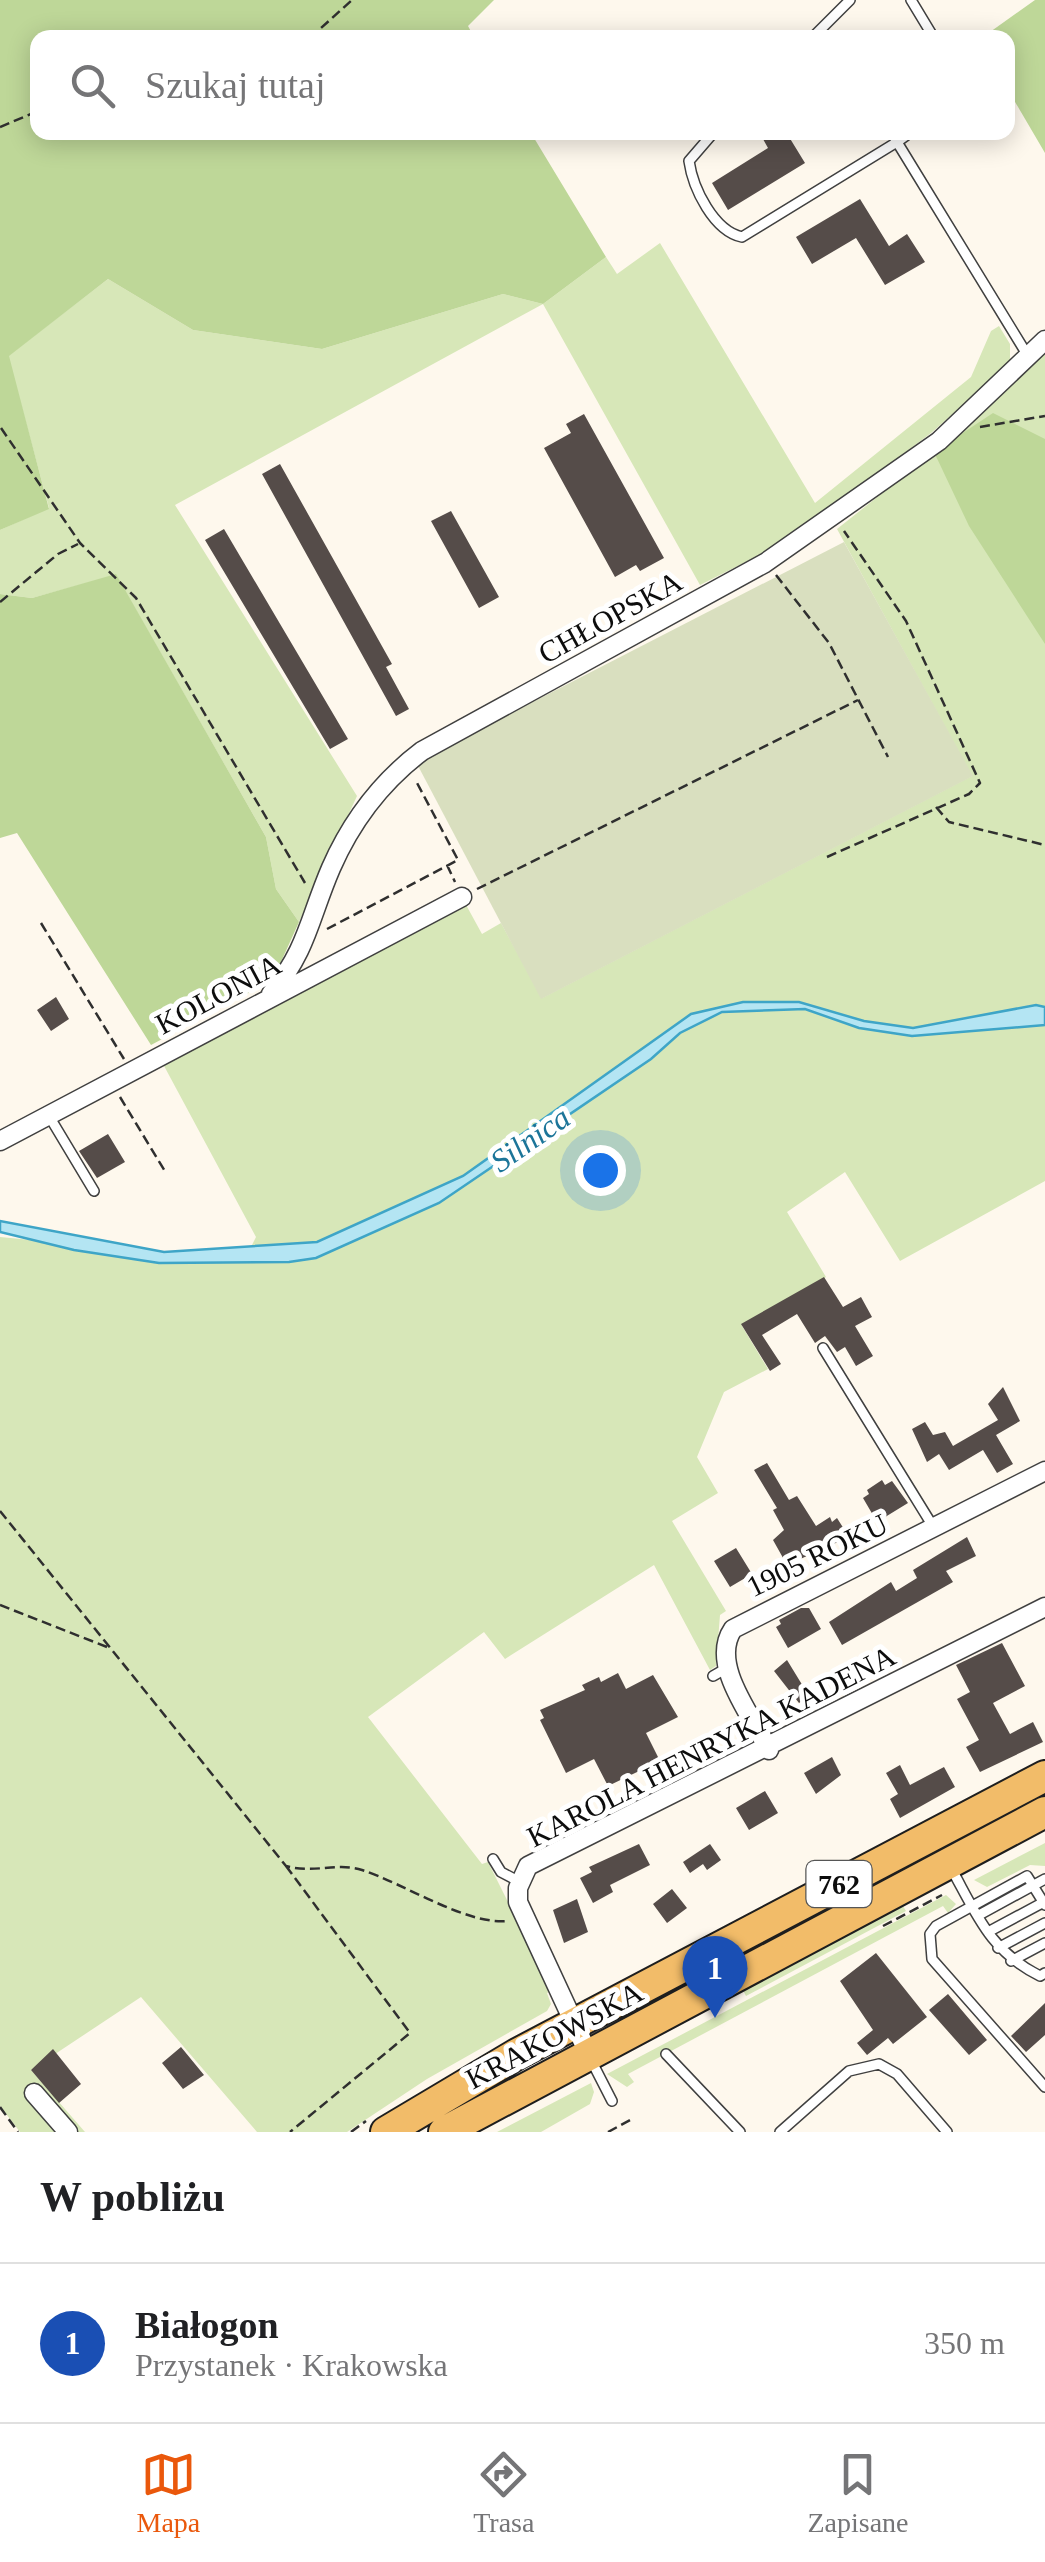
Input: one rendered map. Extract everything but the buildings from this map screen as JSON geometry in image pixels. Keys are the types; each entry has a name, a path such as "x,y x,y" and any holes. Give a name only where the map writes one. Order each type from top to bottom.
{"main road":[{"name":"KRAKOWSKA","path":"386,2132 576,2022 1045,1776"},
{"name":"KRAKOWSKA","path":"444,2132 1045,1812"}],"street":[{"name":"CHŁOPSKA","path":"271,994 298,962 347,834 369,801 407,763 765,563 949,432 1045,340"},
{"name":"KOLONIA","path":"0,1142 271,994 462,896"},
{"name":"1905 ROKU","path":"769,1750 720,1672 733,1628 1045,1471"},
{"name":"KAROLA HENRYKA KADENA","path":"588,2053 518,1902 520,1882 528,1866 769,1750 1045,1607"},
{"path":"34,2093 68,2132"}],"lane":[{"path":"819,30 850,0"},
{"path":"912,0 929,30"},
{"path":"824,25 827,30"},
{"path":"707,140 689,162 691,174 718,225 742,237 889,140"},
{"path":"896,140 1028,356"},
{"path":"49,1116 94,1191"},
{"path":"823,1348 934,1528"},
{"path":"934,1834 998,1948 1010,1961 1043,1977"},
{"path":"494,1859 501,1872 520,1882"},
{"path":"988,1932 1044,1904 1027,1876 976,1910 930,1934 932,1959 1045,2087"},
{"path":"1035,1884 1045,1879"},
{"path":"998,1948 1045,1922"},
{"path":"1010,1961 1045,1943"},
{"path":"588,2053 612,2101"},
{"path":"666,2054 740,2132"},
{"path":"780,2132 849,2071 879,2064 897,2074 947,2132"}],"path":[{"path":"319,30 352,0"},
{"path":"0,127 30,115"},
{"path":"949,432 1045,416"},
{"path":"1,428 80,544 136,598 318,906"},
{"path":"826,520 850,534 906,621 980,783 969,794 827,856"},
{"path":"0,602 58,554 80,544"},
{"path":"765,563 830,643 888,756"},
{"path":"462,896 858,700"},
{"path":"308,939 458,860 407,763"},
{"path":"935,806 950,822 1045,846"},
{"path":"42,923 132,1072"},
{"path":"112,1082 166,1174"},
{"path":"0,1512 64,1585 109,1648 286,1866 410,2032 290,2132"},
{"path":"0,1604 109,1648"},
{"path":"286,1866 321,1872 356,1868 494,1922 524,1916"},
{"path":"0,2108 18,2132"},
{"path":"608,2132 632,2119"}],"green space":[{"path":"0,0 494,0 468,26 470,30 30,30 30,140 535,140 606,257 543,304 503,294 322,349 193,330 108,279 9,356 49,509 0,530"},
{"path":"1035,0 1045,0 1045,153 1015,102 1015,30 993,30"},
{"path":"660,243 815,503 971,377 991,331 999,326 1010,344 1010,364 931,433 791,539 700,585 543,304 606,257 617,274"},
{"path":"108,279 193,330 322,349 503,294 543,304 175,505 357,796 299,922 276,889 266,837 116,575 32,598 0,594 0,530 49,508 8,356"},
{"path":"1045,346 1045,1181 900,1261 845,1172 787,1212 826,1277 742,1326 768,1369 724,1392 697,1457 718,1493 672,1521 726,1611 720,1615 716,1666 710,1670 654,1565 505,1659 484,1632 368,1717 482,1864 488,1862 552,1990 547,1993 551,2004 547,2011 427,2079 347,2132 257,2132 141,1997 31,2070 85,2132 20,2132 0,2106 0,1237 95,1246 159,1263 247,1255 256,1237 163,1064 465,903 482,934 501,923 542,998 972,776 837,529 934,452"},
{"path":"993,413 1045,439 1045,644 969,526 934,452"},
{"path":"844,542 973,776 541,999 416,762"},
{"path":"116,574 266,837 276,889 299,922 280,964 258,988 151,1045 17,833 0,838 0,594 32,598"},
{"path":"1045,1843 1045,1866 1030,1865 987,1887 974,1880"},
{"path":"946,1895 956,1904 948,1913 943,1906 628,2074 634,2082 627,2087 607,2074"},
{"path":"903,1906 906,1911 746,1996 743,1990"},
{"path":"591,2083 594,2092 590,2104 541,2132 497,2132"}],"water":[{"name":"Silnica","path":"743,1002 799,1002 864,1021 913,1028 1036,1005 1045,1007 1045,1025 912,1036 859,1028 805,1009 722,1012 680,1033 651,1059 439,1203 316,1258 289,1262 159,1263 74,1250 0,1232 0,1221 164,1252 317,1242 463,1176 691,1014"}],"place":[{"name":"Białogon","path":"715,2018"}]}
